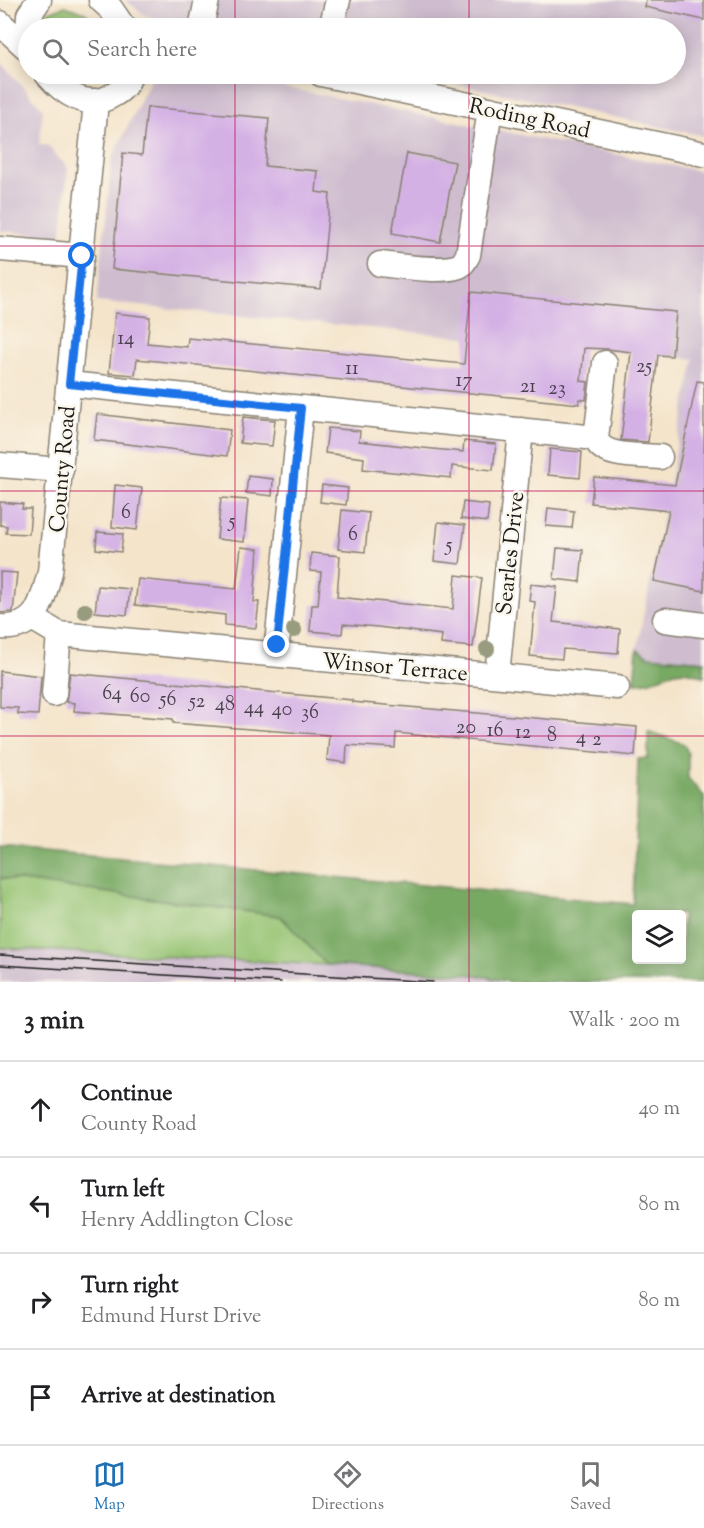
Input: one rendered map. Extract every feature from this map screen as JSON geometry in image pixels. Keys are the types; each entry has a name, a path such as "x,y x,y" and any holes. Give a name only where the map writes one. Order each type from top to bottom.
{"street":[{"path":"29,18 39,0"},
{"path":"101,0 117,18"},
{"path":"203,18 207,0"},
{"path":"334,18 338,0"},
{"path":"0,23 18,40"},
{"path":"58,84 66,92 81,100 96,102 107,99 122,90 125,84"},
{"name":"Roding Road","path":"369,84 704,154"},
{"name":"County Road","path":"32,618 39,608 51,572 96,102"},
{"path":"380,264 440,268 458,266 464,262 468,255 489,109"},
{"path":"0,249 82,256"},
{"path":"585,436 605,363"},
{"path":"69,384 585,436 609,451 660,457"},
{"path":"276,654 301,408"},
{"name":"Searles Drive","path":"497,675 521,430"},
{"path":"0,465 61,470"},
{"path":"0,627 20,626 32,618"},
{"name":"Winsor Terrace","path":"32,618 59,633 617,687"},
{"path":"665,620 704,625"},
{"path":"54,694 59,633"}],"shaded area":[{"path":"125,0 704,0 704,136 455,84 686,84 686,18 156,18 145,15"},
{"path":"0,61 18,84 21,84 43,109 39,144 48,146 68,168 61,237 0,231"},
{"path":"149,84 268,84 704,172 704,661 648,656 637,649 694,359 97,302 112,159"},
{"path":"0,930 389,955 542,982 0,982"}],"green space":[{"path":"65,6 85,13 91,18 45,18 46,13"},
{"path":"637,649 648,656 704,661 704,677 683,671 634,683"},
{"path":"648,731 684,744 688,753 688,778 704,796 704,982 510,982 476,975 327,965 280,916 0,878 0,847 633,904 638,759 648,758"},
{"path":"0,878 280,916 327,965 0,948"}],"building":[{"path":"646,0 704,0 704,20 645,7"},
{"path":"147,107 269,118 265,166 318,171 316,192 330,194 321,289 112,269 123,153 142,155"},
{"path":"407,153 455,162 440,242 392,233"},
{"path":"471,292 676,312 672,356 658,355 648,442 621,440 631,352 584,348 581,381 588,382 586,400 579,399 579,404 137,359 135,375 109,373 115,313 150,317 147,343 187,347 188,338 464,364"},
{"path":"697,381 704,382 704,591 654,581 669,511 591,503 594,477 675,485"},
{"path":"97,414 230,430 227,456 94,440"},
{"path":"243,417 275,420 272,446 240,443"},
{"path":"328,428 360,431 359,441 463,452 464,441 496,444 493,470 452,466 451,478 363,469 364,458 325,453"},
{"path":"550,449 582,452 580,478 548,475"},
{"path":"248,476 273,479 272,496 246,493"},
{"path":"115,485 142,488 137,530 112,527"},
{"path":"322,485 348,488 346,505 320,502"},
{"path":"221,498 248,500 244,542 217,539"},
{"path":"0,502 23,504 22,509 31,509 29,534 6,533 7,526 0,525"},
{"path":"463,502 489,505 487,522 461,519"},
{"path":"548,508 574,511 572,528 546,526"},
{"path":"342,510 369,513 365,552 338,549"},
{"path":"438,522 465,525 460,564 434,561"},
{"path":"97,532 123,534 121,552 96,549"},
{"path":"241,547 258,549 254,602 259,602 256,628 225,625 225,615 135,605 138,579 236,589"},
{"path":"557,548 583,550 580,582 554,579"},
{"path":"311,553 340,556 337,597 453,609 456,575 482,578 473,647 441,644 442,635 378,627 343,624 342,634 310,631 312,605 318,605 321,572 310,571"},
{"path":"0,572 17,573 13,612 0,613"},
{"path":"531,584 557,587 553,622 620,629 618,653 563,649 562,659 530,656 535,602 529,601"},
{"path":"98,586 130,589 127,615 95,612"},
{"path":"0,671 41,676 38,715 18,714 18,708 0,707"},
{"path":"70,673 352,700 352,702 637,727 635,756 396,733 395,748 347,745 346,763 327,760 329,735 173,723 173,719 74,711 75,703 66,702"}],"tram line":[{"path":"0,955 433,982"},
{"path":"0,965 281,982"}],"route":[{"path":"82,256 69,384 301,408 277,645"}]}
